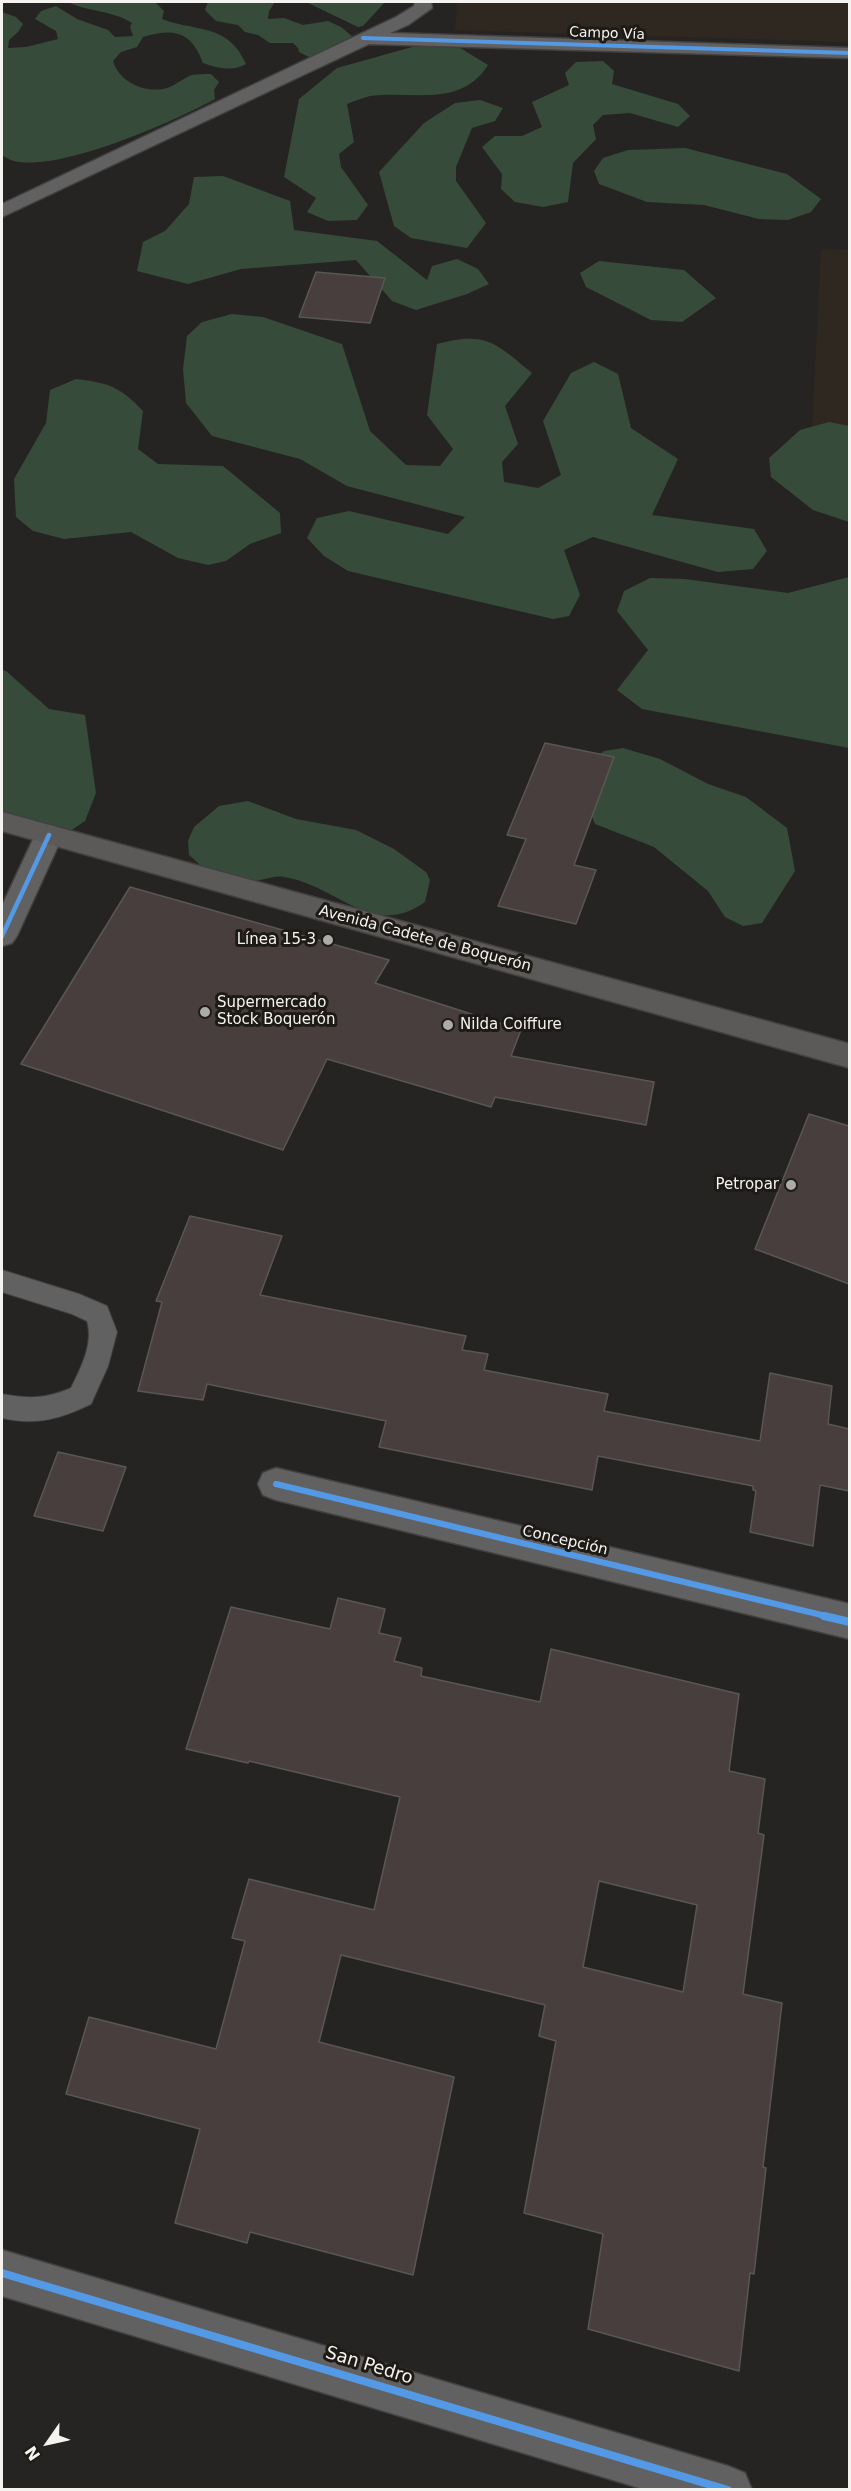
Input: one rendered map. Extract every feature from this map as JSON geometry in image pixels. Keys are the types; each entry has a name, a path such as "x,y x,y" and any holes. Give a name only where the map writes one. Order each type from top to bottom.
{"main road":[{"name":"Avenida Cadete de Boquerón","path":"2,822 849,1056"}],"street":[{"path":"2,211 402,21 423,8 423,2"},
{"name":"Campo Vía","path":"363,38 849,53"},
{"path":"2,936 48,835"},
{"name":"Concepción","path":"276,1484 849,1622"},
{"name":"San Pedro","path":"2,2274 728,2490"}],"lane":[{"path":"2,1281 79,1305 98,1314 104,1332 95,1366 81,1396 53,1410 23,1412 2,1406"}],"shaded area":[{"path":"457,2 849,2 849,42 455,30"},
{"path":"821,249 849,250 849,496 809,493"}],"green space":[{"path":"68,2 155,2 164,11 162,19 220,35 239,51 246,64 230,69 203,63 193,44 180,35 164,33 143,37 137,47 121,52 113,61 121,75 142,88 159,89 170,87 192,75 211,74 219,82 214,90 215,99 145,132 87,152 34,162 12,161 2,155 2,12 16,17 23,24 9,40 8,48 26,47 58,39 56,31 35,19 41,11 56,6 77,19 108,30 115,37 133,36 130,27 132,23 108,13"},
{"path":"208,2 275,2 269,11 268,19 284,18 303,25 328,21 341,27 353,37 311,58 299,52 293,43 270,43 258,35 245,32 238,25 216,21 205,10"},
{"path":"306,2 385,2 363,26 358,27"},
{"path":"430,42 457,46 488,65 477,79 464,88 449,93 370,96 347,104 354,142 339,154 341,167 368,205 357,220 328,221 307,212 316,198 284,177 299,99 337,68"},
{"path":"603,61 614,71 612,84 678,104 690,116 678,127 630,113 603,115 593,125 596,139 573,163 568,202 543,207 515,202 501,189 502,174 482,147 495,136 522,136 542,127 532,102 569,85 565,73 576,62"},
{"path":"480,100 503,108 495,121 472,128 456,167 456,181 486,223 467,248 411,238 394,226 379,172 424,123 455,103"},
{"path":"685,148 787,174 821,199 811,212 788,220 759,219 704,205 647,202 599,184 594,171 603,158 628,150"},
{"path":"223,176 290,201 294,230 377,241 427,280 432,266 457,259 478,269 489,284 467,294 416,310 392,301 356,260 241,269 188,284 137,271 143,242 165,231 189,204 194,177"},
{"path":"599,261 684,270 716,298 682,322 651,320 586,287 580,273"},
{"path":"232,314 263,317 342,344 370,431 406,465 440,466 453,449 427,415 437,344 468,339 489,342 499,347 532,373 505,406 518,444 502,462 504,482 538,488 561,475 543,421 571,373 594,362 618,374 631,428 678,459 652,515 754,529 767,551 753,569 718,572 593,537 564,550 580,595 569,616 553,619 348,571 324,556 307,538 317,518 349,511 448,534 465,517 347,486 300,459 212,436 186,403 183,369 187,336 202,322"},
{"path":"76,379 113,387 143,411 138,449 158,464 223,466 280,513 281,533 250,544 226,561 208,565 178,558 131,532 64,539 33,531 16,517 14,479 46,423 50,390"},
{"path":"829,422 849,426 849,522 813,510 771,477 769,458 800,430"},
{"path":"849,577 849,748 642,709 617,690 648,650 617,611 624,591 650,578 685,579 788,593"},
{"path":"2,670 49,709 85,715 96,793 85,821 54,842 2,821"},
{"path":"623,748 660,759 708,784 746,797 787,828 795,871 762,923 743,926 725,917 708,891 654,847 595,824 585,799 592,760 604,751"},
{"path":"248,801 296,819 356,830 394,849 426,872 430,880 425,902 406,912 388,915 371,913 354,907 303,882 284,877 238,884 217,880 189,855 188,841 194,827 219,806"}],"building":[{"path":"316,272 385,278 370,323 299,317"},
{"path":"545,743 614,757 574,865 596,870 576,924 498,906 526,839 507,835"},
{"name":"Supermercado Stock Boquerón","path":"130,887 389,960 375,983 521,1030 511,1056 654,1082 646,1125 495,1097 491,1107 327,1059 283,1150 21,1064"},
{"path":"809,1114 849,1126 849,1284 755,1249"},
{"path":"190,1216 282,1236 260,1295 466,1336 462,1350 488,1354 484,1370 608,1394 604,1411 760,1441 770,1373 832,1386 828,1424 849,1429 849,1491 820,1485 813,1546 750,1532 756,1491 753,1490 753,1486 598,1456 592,1490 379,1447 386,1421 207,1384 203,1400 138,1391 162,1302 156,1301"},
{"path":"58,1452 126,1467 103,1531 34,1516"},
{"path":"338,1598 385,1609 379,1633 401,1638 394,1661 422,1668 421,1676 540,1702 551,1649 739,1694 729,1771 765,1779 758,1833 764,1835 743,1994 782,2003 763,2167 766,2168 754,2274 750,2273 739,2371 588,2329 603,2234 524,2213 556,2041 539,2036 545,2005 341,1955 319,2042 454,2077 413,2275 250,2232 247,2243 175,2223 200,2129 66,2094 89,2017 216,2049 245,1941 232,1938 249,1879 374,1910 400,1797 249,1761 248,1763 186,1749 231,1607 330,1629","holes":["599,1881 697,1905 683,1992 583,1967"]}],"cycle path":[{"path":"363,38 850,53"},
{"path":"2,936 49,835"},
{"path":"276,1484 850,1622"},
{"path":"2,2273 728,2490"}],"place":[{"name":"Línea 15-3","path":"328,940"},
{"name":"Supermercado Stock Boquerón","path":"205,1012"},
{"name":"Nilda Coiffure","path":"448,1025"},
{"name":"Petropar","path":"791,1185"}]}
